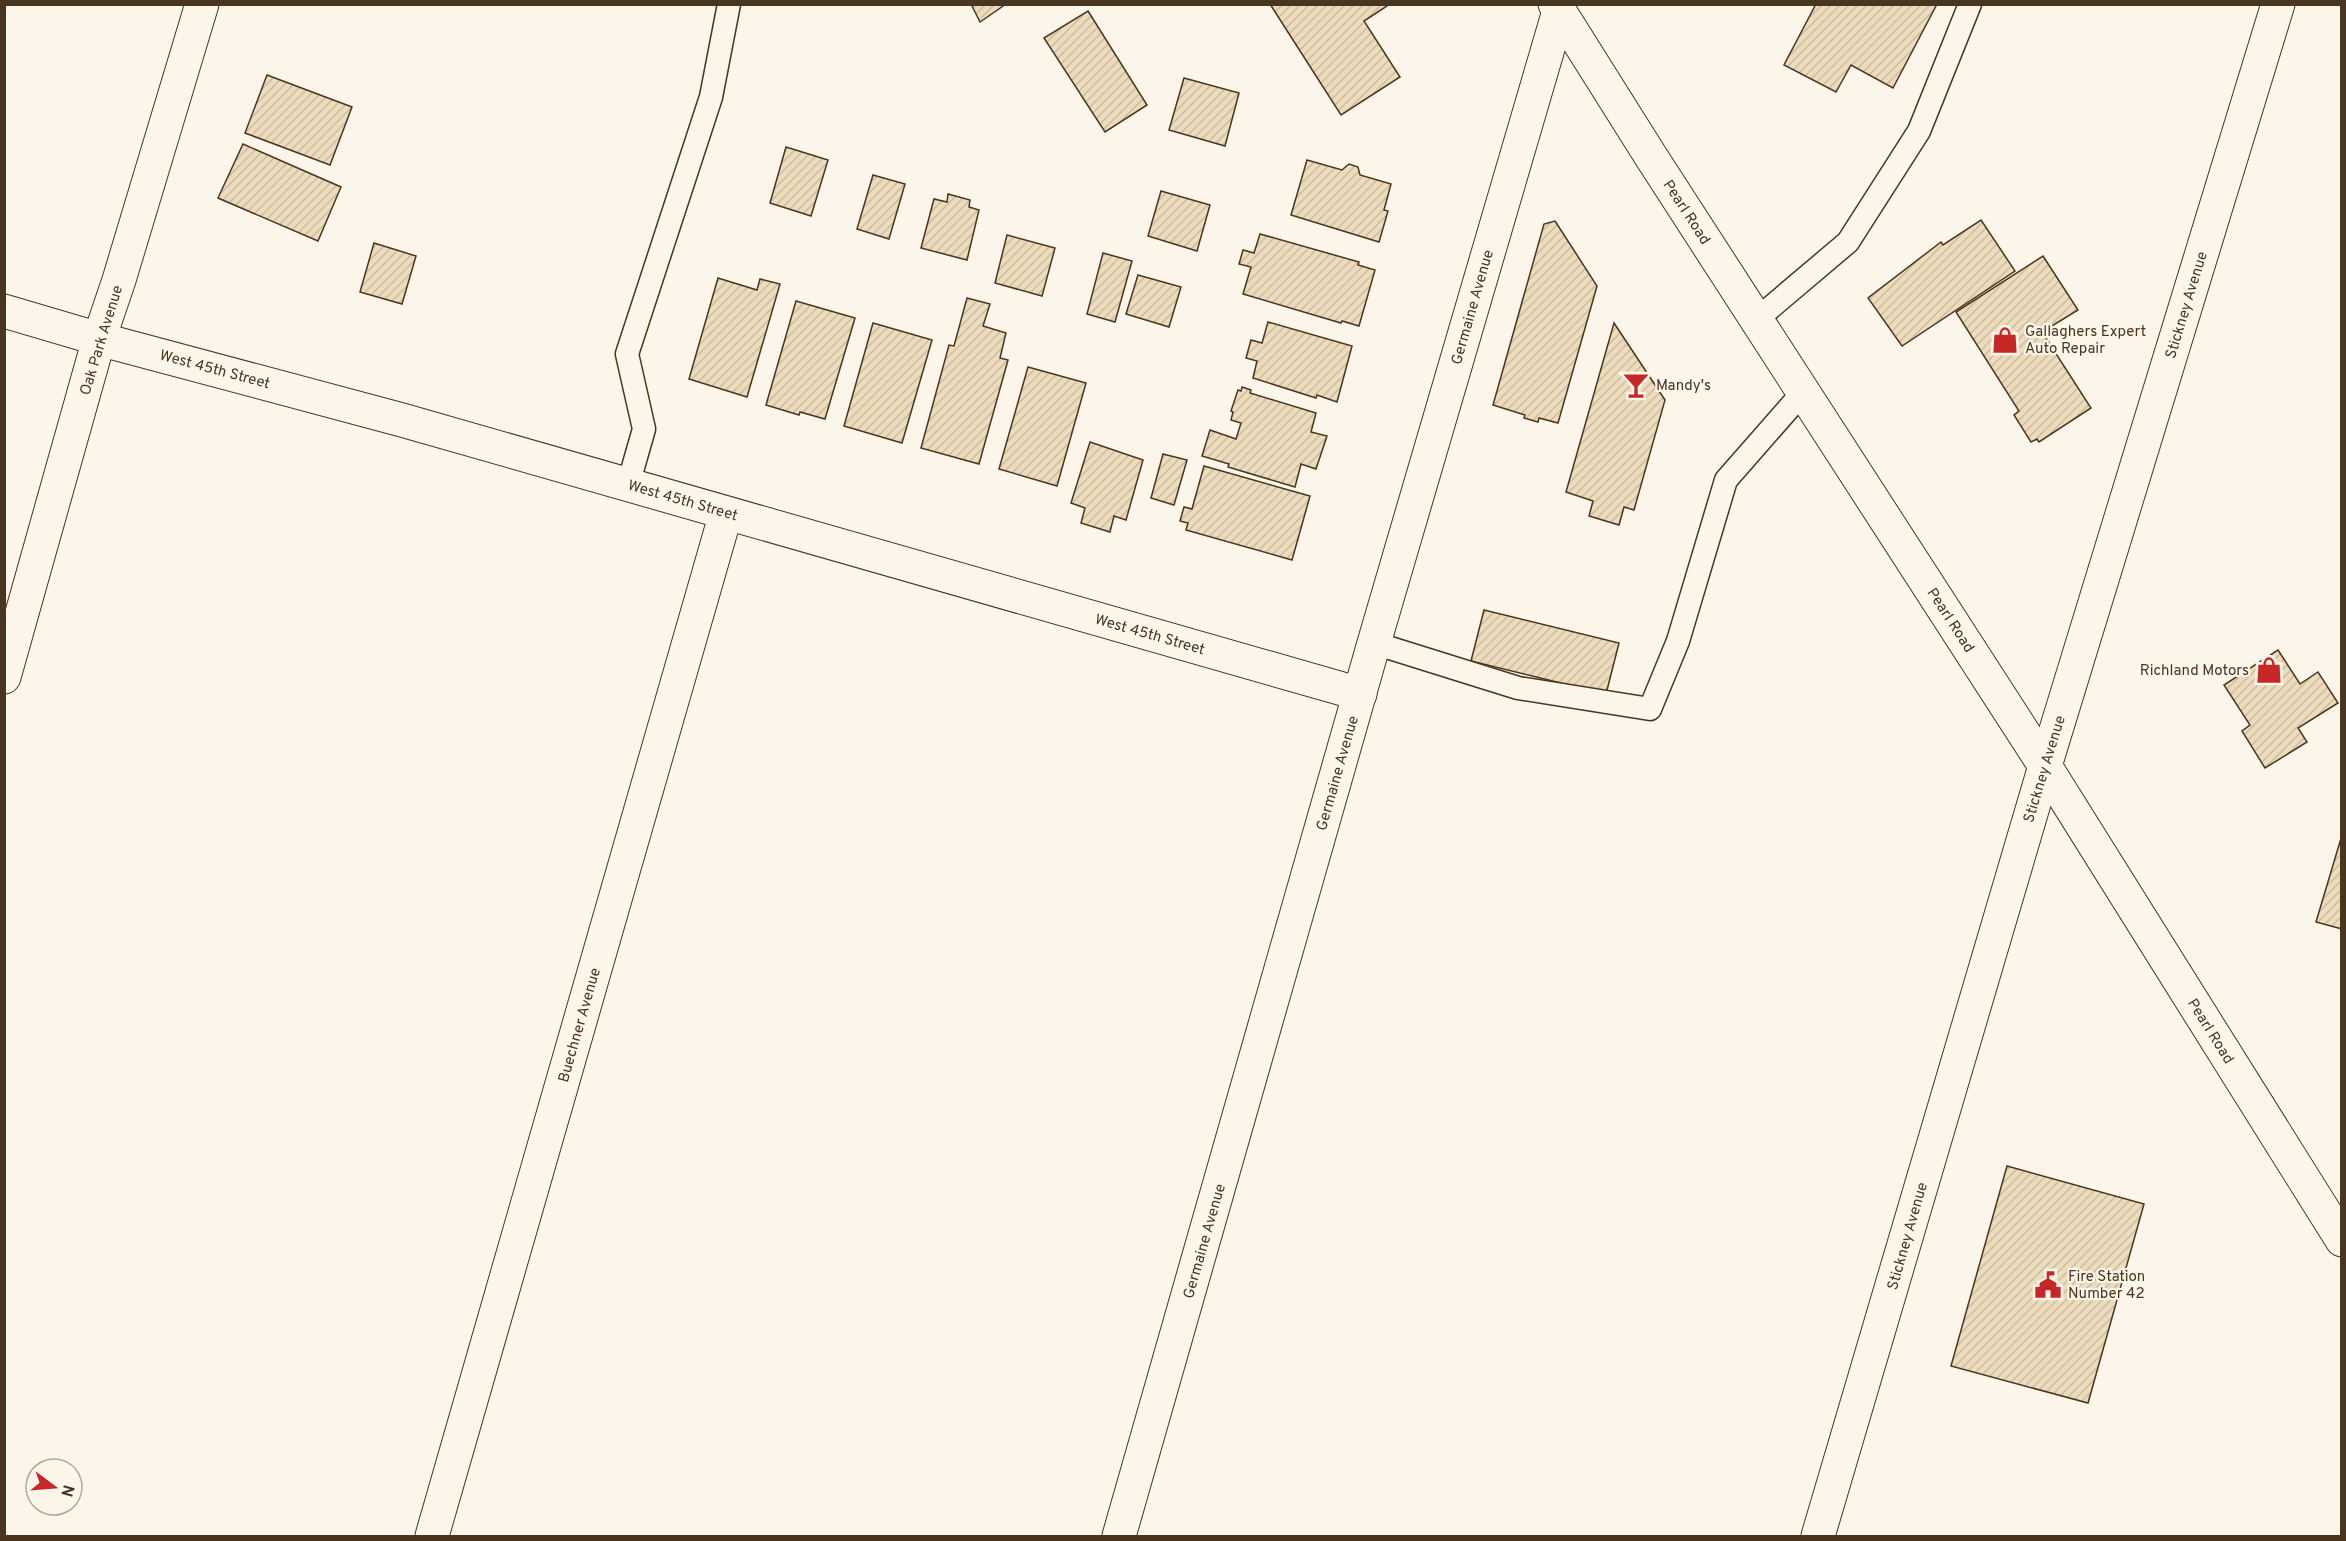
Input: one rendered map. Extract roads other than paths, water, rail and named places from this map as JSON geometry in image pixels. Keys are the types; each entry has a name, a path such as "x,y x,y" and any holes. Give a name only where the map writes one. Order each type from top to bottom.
{"street":[{"name":"Oak Park Avenue","path":"4,677 99,339 202,4"},
{"name":"Stickney Avenue","path":"1818,1536 2045,766 2278,4"},
{"name":"Pearl Road","path":"1557,8 2045,766 2342,1240"},
{"name":"Germaine Avenue","path":"1119,1536 1557,8"},
{"name":"West 45th Street","path":"4,311 99,339 402,420 1360,694"},
{"name":"Buechner Avenue","path":"432,1536 726,513"}],"lane":[{"path":"628,485 644,429 627,354 711,98 729,4"},
{"path":"1757,319 1848,242 1919,131 1970,4"},
{"path":"1374,642 1518,688 1650,708 1678,641 1726,480 1804,392"}],"place":[{"name":"Gallaghers Expert Auto Repair","path":"2005,340"},
{"name":"Mandy's","path":"1636,385"},
{"name":"Richland Motors","path":"2269,670"},
{"name":"Fire Station Number 42","path":"2048,1285"}]}
